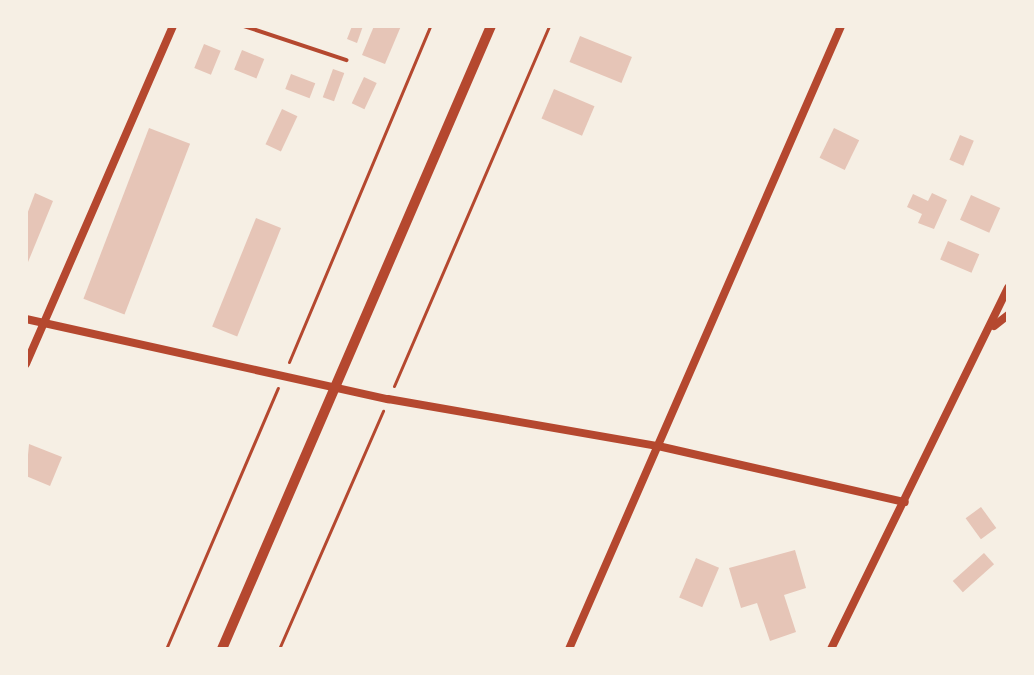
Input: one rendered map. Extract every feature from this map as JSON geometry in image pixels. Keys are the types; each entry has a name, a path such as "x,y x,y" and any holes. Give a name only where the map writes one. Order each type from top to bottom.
{"street":[{"path":"26,364 173,26"},
{"path":"222,649 491,26"},
{"path":"569,649 841,26"},
{"path":"831,649 993,326 1008,288"},
{"path":"993,326 1008,315"},
{"path":"26,319 388,399 658,446 905,502"}],"lane":[{"path":"244,26 346,60"}],"path":[{"path":"166,649 430,26"},
{"path":"279,649 549,26"}],"building":[{"path":"352,26 363,26 357,43 347,39"},
{"path":"374,26 401,26 385,64 362,55"},
{"path":"580,36 632,57 621,83 570,62"},
{"path":"204,44 221,51 211,75 194,68"},
{"path":"242,50 264,59 256,78 234,69"},
{"path":"333,69 344,73 334,101 323,97"},
{"path":"291,74 315,83 310,98 285,89"},
{"path":"364,77 377,83 364,109 352,103"},
{"path":"554,89 595,106 582,136 541,118"},
{"path":"282,109 297,116 281,152 266,144"},
{"path":"149,128 190,144 124,315 83,299"},
{"path":"834,128 859,140 845,170 820,158"},
{"path":"960,135 974,141 963,166 949,160"},
{"path":"35,193 53,201 26,267 26,217"},
{"path":"932,193 947,200 934,229 918,223 922,214 907,207 913,194 928,201"},
{"path":"971,195 1000,208 989,233 960,220"},
{"path":"256,218 281,228 237,337 212,326"},
{"path":"948,241 979,254 971,273 940,259"},
{"path":"29,444 62,457 50,486 26,476"},
{"path":"981,507 996,528 981,539 966,518"},
{"path":"795,550 806,588 784,595 796,632 770,641 757,603 741,608 729,568"},
{"path":"984,553 994,564 963,592 953,581"},
{"path":"696,558 719,568 702,607 679,598"}]}
